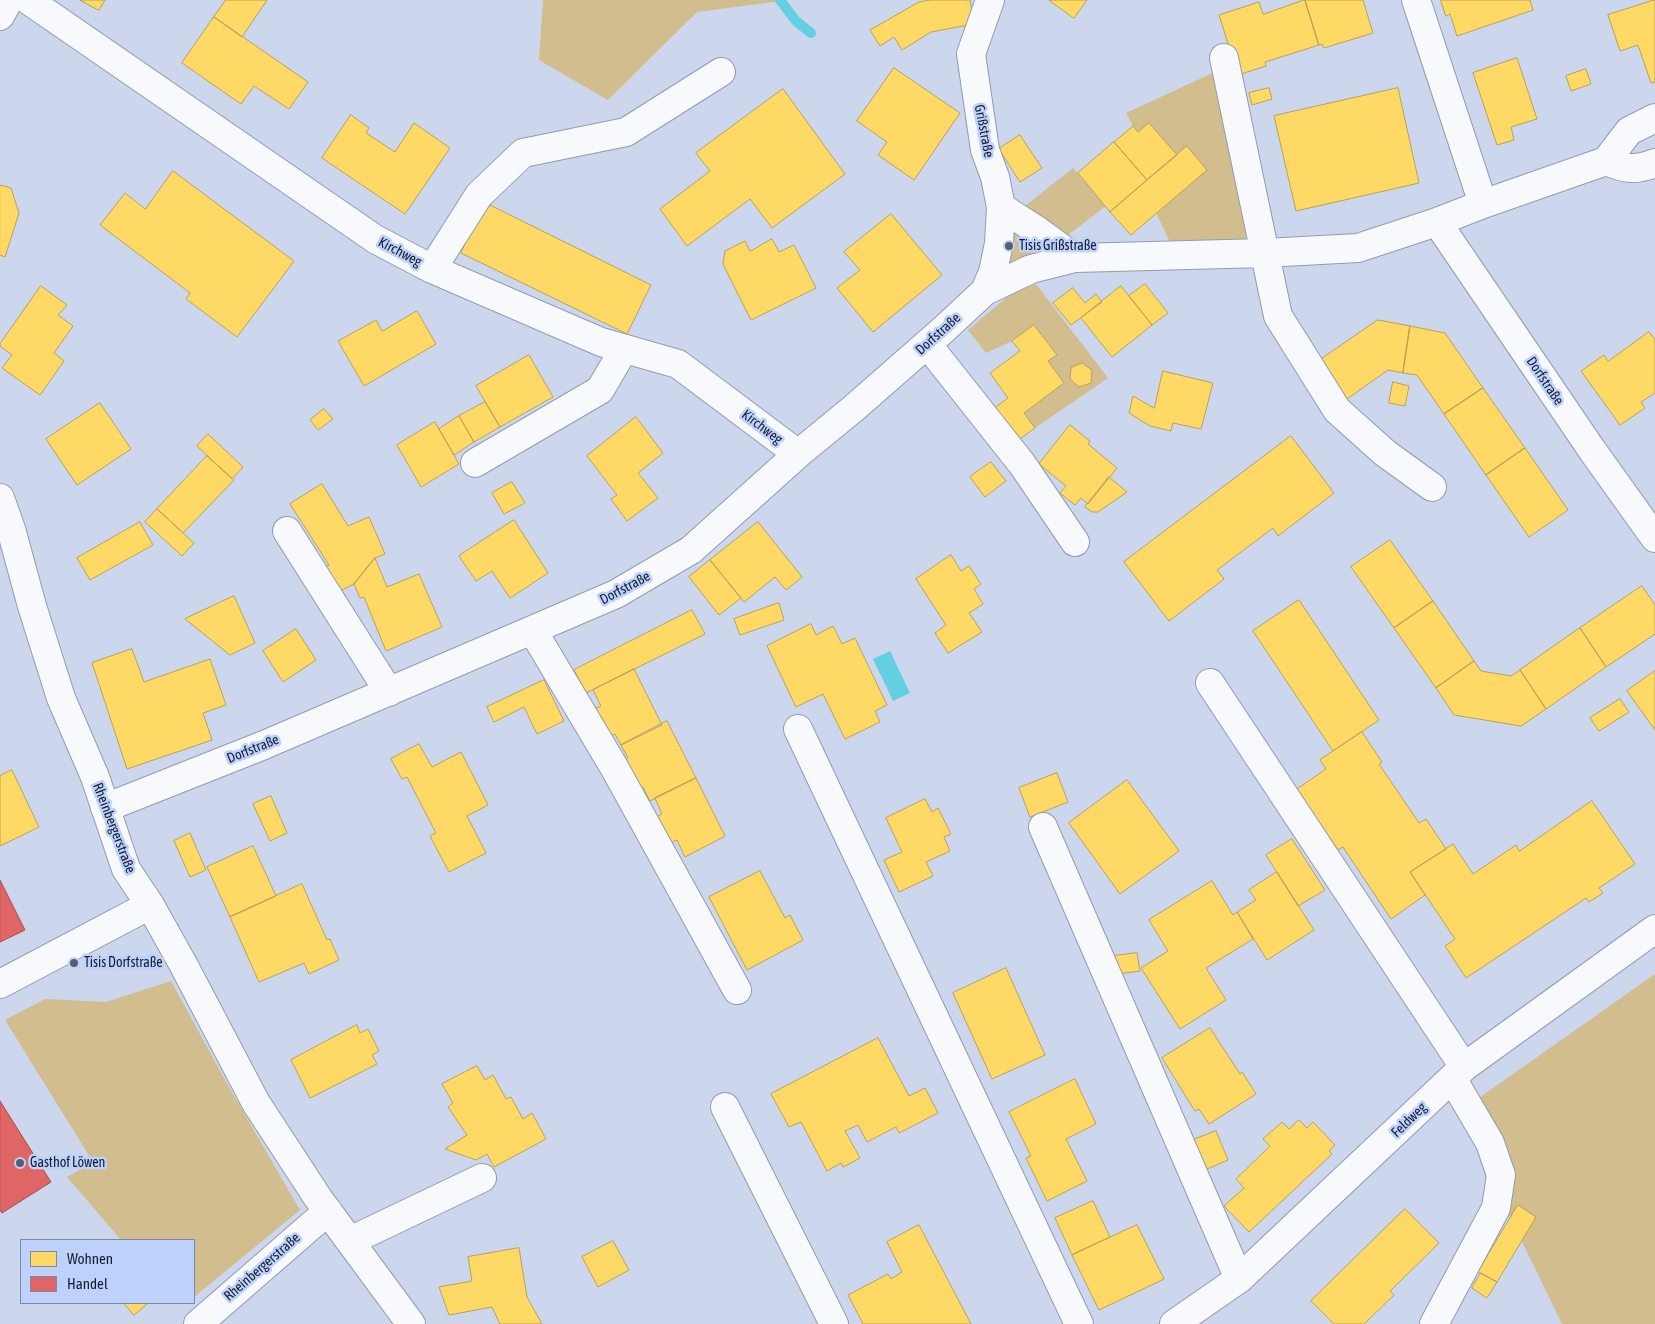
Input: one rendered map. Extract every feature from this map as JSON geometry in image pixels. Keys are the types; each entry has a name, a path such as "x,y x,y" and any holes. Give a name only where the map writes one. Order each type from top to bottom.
{"street":[{"path":"0,16 9,0"},
{"name":"Kirchweg","path":"28,0 375,239 432,269 600,342 678,364 798,454"},
{"name":"Grißstraße","path":"985,291 993,272 997,252 1001,207 995,177 985,150 971,54 990,0"},
{"path":"1416,0 1483,204"},
{"path":"1224,58 1278,316 1337,410 1386,453 1432,487"},
{"path":"432,269 479,195 522,154 626,132 721,72"},
{"path":"1655,118 1628,131 1606,161 1619,167 1640,169 1655,163"},
{"name":"Dorfstraße","path":"105,808 389,692 616,594 691,550 985,291 1031,269 1075,258 1265,253 1358,248 1437,222 1606,161"},
{"path":"1001,207 1075,258"},
{"name":"Dorfstraße","path":"1437,222 1592,450 1655,538"},
{"path":"927,344 1022,464 1076,542"},
{"path":"475,463 600,390 624,349"},
{"name":"Rheinbergerstraße","path":"0,498 61,698 95,777 126,869 150,905 256,1103 328,1211 411,1324"},
{"path":"287,531 389,692"},
{"path":"532,631 614,767 737,990"},
{"path":"1210,683 1458,1072 1490,1143 1501,1175 1496,1208 1434,1324"},
{"path":"798,729 1079,1324"},
{"path":"1043,827 1239,1280"},
{"path":"0,984 150,905"},
{"name":"Feldweg","path":"1174,1324 1239,1280 1458,1072 1655,929"},
{"path":"725,1107 834,1324"},
{"path":"350,1241 482,1178"},
{"name":"Rheinbergerstraße","path":"198,1324 328,1211"}],"shaded area":[{"path":"543,0 789,0 697,12 608,100 539,60"},
{"path":"1217,71 1248,234 1243,241 1171,244 1156,213 1177,155 1149,123 1138,132 1126,113"},
{"path":"1073,168 1106,206 1068,235 1025,206"},
{"path":"1009,228 1047,252 1010,265 1006,263"},
{"path":"1036,284 1108,378 1035,428 1024,413 1064,383 1048,361 1057,355 1034,325 1012,341 986,353 968,330 1012,293"},
{"path":"1655,974 1655,1324 1562,1324 1459,1112"},
{"path":"171,981 230,1089 300,1210 195,1296 195,1239 120,1239 67,1177 93,1162 5,1020 45,999 106,1002"}],"water":[{"path":"890,651 910,693 893,701 873,659"}],"building: Wohnen":[{"path":"80,0 105,0 99,10"},
{"path":"226,0 267,0 242,37 214,17"},
{"path":"931,0 970,0 974,24 931,32 902,50 894,37 880,46 870,30 919,2"},
{"path":"1049,0 1087,0 1074,18"},
{"path":"1305,0 1319,45 1265,62 1266,66 1238,75 1219,15 1259,2 1263,14"},
{"path":"1305,0 1363,0 1373,33 1324,48 1322,44 1319,45"},
{"path":"1441,0 1530,0 1533,10 1457,36 1450,14 1446,16"},
{"path":"1655,0 1655,82 1651,83 1638,45 1620,51 1608,15"},
{"path":"214,17 308,82 289,109 254,86 241,104 182,63"},
{"path":"1517,58 1537,119 1511,127 1514,140 1497,145 1473,73"},
{"path":"894,68 960,113 914,180 878,155 887,142 857,121"},
{"path":"1586,69 1591,84 1571,91 1566,76"},
{"path":"1269,88 1272,99 1252,105 1249,93"},
{"path":"1398,88 1419,183 1296,211 1274,116"},
{"path":"783,89 845,174 772,228 750,199 687,246 660,209 710,171 696,153"},
{"path":"351,115 369,128 366,133 395,152 414,123 450,148 405,214 322,158"},
{"path":"1149,123 1177,155 1147,180 1114,142 1133,126 1138,132"},
{"path":"1020,135 1042,168 1020,182 999,149"},
{"path":"1114,142 1147,180 1110,212 1078,173"},
{"path":"1187,146 1207,170 1131,235 1110,212"},
{"path":"173,171 294,261 237,337 186,299 190,293 100,225 125,193 145,209"},
{"path":"0,185 11,188 19,213 5,257 0,255"},
{"path":"486,203 651,285 627,334 461,253"},
{"path":"891,214 942,275 873,332 837,288 860,270 844,252"},
{"path":"772,239 779,252 794,245 816,288 751,320 723,264 725,251 745,241 750,251"},
{"path":"1145,284 1168,313 1152,325 1129,296"},
{"path":"41,286 67,305 58,315 73,326 54,353 64,361 40,395 2,368 12,355 0,344"},
{"path":"1121,286 1152,325 1112,357 1081,318"},
{"path":"1073,288 1085,303 1096,294 1102,302 1071,325 1053,303"},
{"path":"417,311 436,344 364,386 338,341 376,320 382,331"},
{"path":"1378,320 1410,326 1403,373 1388,370 1347,399 1320,360"},
{"path":"1034,325 1057,355 1048,361 1064,383 1024,413 1035,428 1017,441 993,409 1008,398 990,373 1020,351 1012,341"},
{"path":"1410,326 1445,333 1483,388 1444,414 1417,375 1403,373"},
{"path":"1649,332 1655,340 1655,393 1641,402 1645,408 1620,425 1581,371 1604,355 1608,361"},
{"path":"529,355 553,397 500,427 476,386"},
{"path":"1082,363 1092,370 1091,383 1079,387 1070,379 1071,368"},
{"path":"1163,371 1213,383 1201,429 1173,423 1171,431 1150,426 1129,413 1133,396 1154,408"},
{"path":"1393,382 1409,386 1405,406 1389,403"},
{"path":"1483,388 1525,448 1486,475 1444,414"},
{"path":"485,402 500,427 474,442 459,416"},
{"path":"100,403 131,449 77,485 46,439"},
{"path":"324,409 333,419 318,430 310,420"},
{"path":"459,416 474,442 454,455 439,429"},
{"path":"636,417 663,453 638,473 658,498 627,521 611,499 617,495 587,456"},
{"path":"435,422 459,464 421,487 397,445"},
{"path":"1070,425 1090,441 1088,444 1117,468 1088,504 1081,498 1075,505 1060,493 1066,486 1039,464"},
{"path":"208,434 243,467 232,479 197,446"},
{"path":"1291,436 1334,493 1278,536 1273,528 1217,570 1224,579 1169,621 1124,562"},
{"path":"1525,448 1568,510 1529,537 1486,475"},
{"path":"207,456 234,480 183,533 157,509"},
{"path":"991,462 1006,481 985,497 970,477"},
{"path":"1109,477 1127,492 1098,512 1092,512 1085,507"},
{"path":"512,482 525,503 504,514 492,493"},
{"path":"322,484 348,526 369,517 385,554 375,558 354,584 336,593 320,569 329,565 290,504"},
{"path":"157,509 194,543 182,556 145,522"},
{"path":"514,520 548,573 510,598 492,571 476,581 459,556"},
{"path":"140,522 153,545 90,580 77,558"},
{"path":"758,522 802,577 786,590 775,577 744,602 710,560"},
{"path":"1390,540 1433,601 1394,628 1351,567"},
{"path":"951,555 961,571 969,566 981,584 974,589 983,604 969,613 982,632 948,653 935,633 946,625 916,579"},
{"path":"375,558 387,587 419,574 442,627 386,651 364,597 360,598 354,584"},
{"path":"710,560 741,598 719,615 689,577"},
{"path":"1642,586 1655,605 1655,634 1606,667 1580,628"},
{"path":"234,596 255,643 230,655 185,619"},
{"path":"1299,600 1379,720 1333,751 1253,631"},
{"path":"1433,601 1474,661 1436,688 1394,628"},
{"path":"779,603 784,620 740,635 734,619"},
{"path":"692,610 705,634 586,693 574,670"},
{"path":"811,624 816,635 833,626 842,644 855,638 887,705 875,711 880,722 845,739 823,694 796,707 767,646"},
{"path":"1580,628 1606,667 1546,709 1520,670"},
{"path":"296,629 316,660 283,682 263,651"},
{"path":"132,649 144,682 210,659 226,705 203,713 212,740 127,769 92,663"},
{"path":"1474,661 1481,671 1511,676 1520,670 1546,709 1521,726 1454,715 1436,688"},
{"path":"634,669 662,725 621,745 615,734 607,738 592,710 601,706 593,690"},
{"path":"1655,671 1655,730 1627,691"},
{"path":"544,680 564,721 537,734 524,707 494,722 487,707"},
{"path":"1620,699 1629,712 1599,731 1590,718"},
{"path":"667,721 696,778 650,801 643,787 635,791 620,763 628,758 621,745"},
{"path":"1362,732 1382,762 1379,764 1419,823 1426,819 1446,849 1410,872 1425,895 1391,919 1343,847 1338,850 1297,789 1326,769 1320,760"},
{"path":"419,744 432,767 461,752 488,805 467,816 486,853 449,872 430,836 436,833 407,777 402,779 391,759"},
{"path":"12,770 39,827 0,846 0,776"},
{"path":"1057,773 1068,802 1030,817 1019,788"},
{"path":"696,778 725,836 685,857 677,840 668,844 655,818 662,814 655,798"},
{"path":"1127,780 1179,851 1120,894 1069,823"},
{"path":"271,796 287,833 270,841 253,804"},
{"path":"925,799 932,812 938,808 951,834 944,837 950,851 926,862 933,876 899,892 884,860 902,852 886,818"},
{"path":"1592,801 1635,864 1599,888 1603,893 1589,902 1586,898 1466,978 1445,946 1455,939 1410,872 1453,844 1473,874 1516,845 1519,851"},
{"path":"190,833 206,870 190,877 174,841"},
{"path":"1292,839 1325,890 1298,906 1266,855"},
{"path":"253,846 276,896 230,917 207,867"},
{"path":"760,871 785,918 790,915 803,940 747,970 709,897"},
{"path":"1277,872 1314,930 1267,960 1237,912 1256,900 1249,890"},
{"path":"1212,881 1233,915 1237,912 1253,939 1206,968 1226,1000 1180,1029 1141,968 1168,951 1149,920"},
{"path":"302,884 327,940 330,939 339,960 309,974 304,963 259,982 230,917"},
{"path":"1137,953 1140,971 1118,974 1113,956"},
{"path":"1006,968 1045,1055 992,1079 953,993"},
{"path":"357,1025 360,1033 368,1029 379,1051 372,1055 377,1064 310,1098 291,1060"},
{"path":"1210,1028 1240,1074 1242,1072 1256,1094 1209,1124 1199,1109 1195,1111 1162,1058"},
{"path":"878,1038 909,1096 925,1088 938,1113 899,1133 896,1127 867,1142 858,1125 845,1131 860,1158 843,1167 841,1163 827,1171 801,1122 789,1127 771,1094"},
{"path":"477,1066 485,1080 493,1075 506,1099 511,1097 523,1119 532,1113 546,1139 494,1167 487,1154 476,1160 445,1149 467,1135 448,1107 453,1103 442,1084"},
{"path":"1075,1079 1096,1124 1066,1139 1087,1181 1047,1201 1026,1158 1031,1156 1009,1112"},
{"path":"1299,1120 1307,1128 1313,1122 1335,1145 1329,1151 1332,1154 1249,1232 1224,1206 1244,1188 1236,1179 1270,1146 1263,1139 1282,1122 1289,1129"},
{"path":"1216,1131 1228,1160 1200,1172 1188,1142"},
{"path":"1093,1201 1110,1237 1072,1255 1055,1218"},
{"path":"1518,1205 1536,1217 1497,1282 1478,1272"},
{"path":"1405,1209 1439,1243 1390,1291 1394,1295 1364,1324 1334,1324 1311,1301"},
{"path":"919,1225 971,1324 863,1324 848,1295 888,1274 891,1279 902,1272 887,1242"},
{"path":"1137,1225 1164,1279 1099,1310 1072,1255"},
{"path":"613,1241 629,1270 598,1287 582,1257"},
{"path":"519,1248 527,1297 542,1324 500,1324 492,1307 449,1315 439,1287 472,1281 468,1257"},
{"path":"1481,1273 1497,1282 1487,1298 1472,1288"},
{"path":"125,1304 147,1304 134,1315"}],"building: Handel":[{"path":"0,880 25,930 0,942"},
{"name":"Gasthof Löwen","path":"0,1101 51,1182 2,1213 0,1210"}],"waterway":[{"path":"780,0 796,21 811,33"}],"place":[{"name":"Tisis Grißstraße","path":"1009,246"},
{"name":"Tisis Dorfstraße","path":"74,963"},
{"name":"Gasthof Löwen","path":"20,1163"}]}
